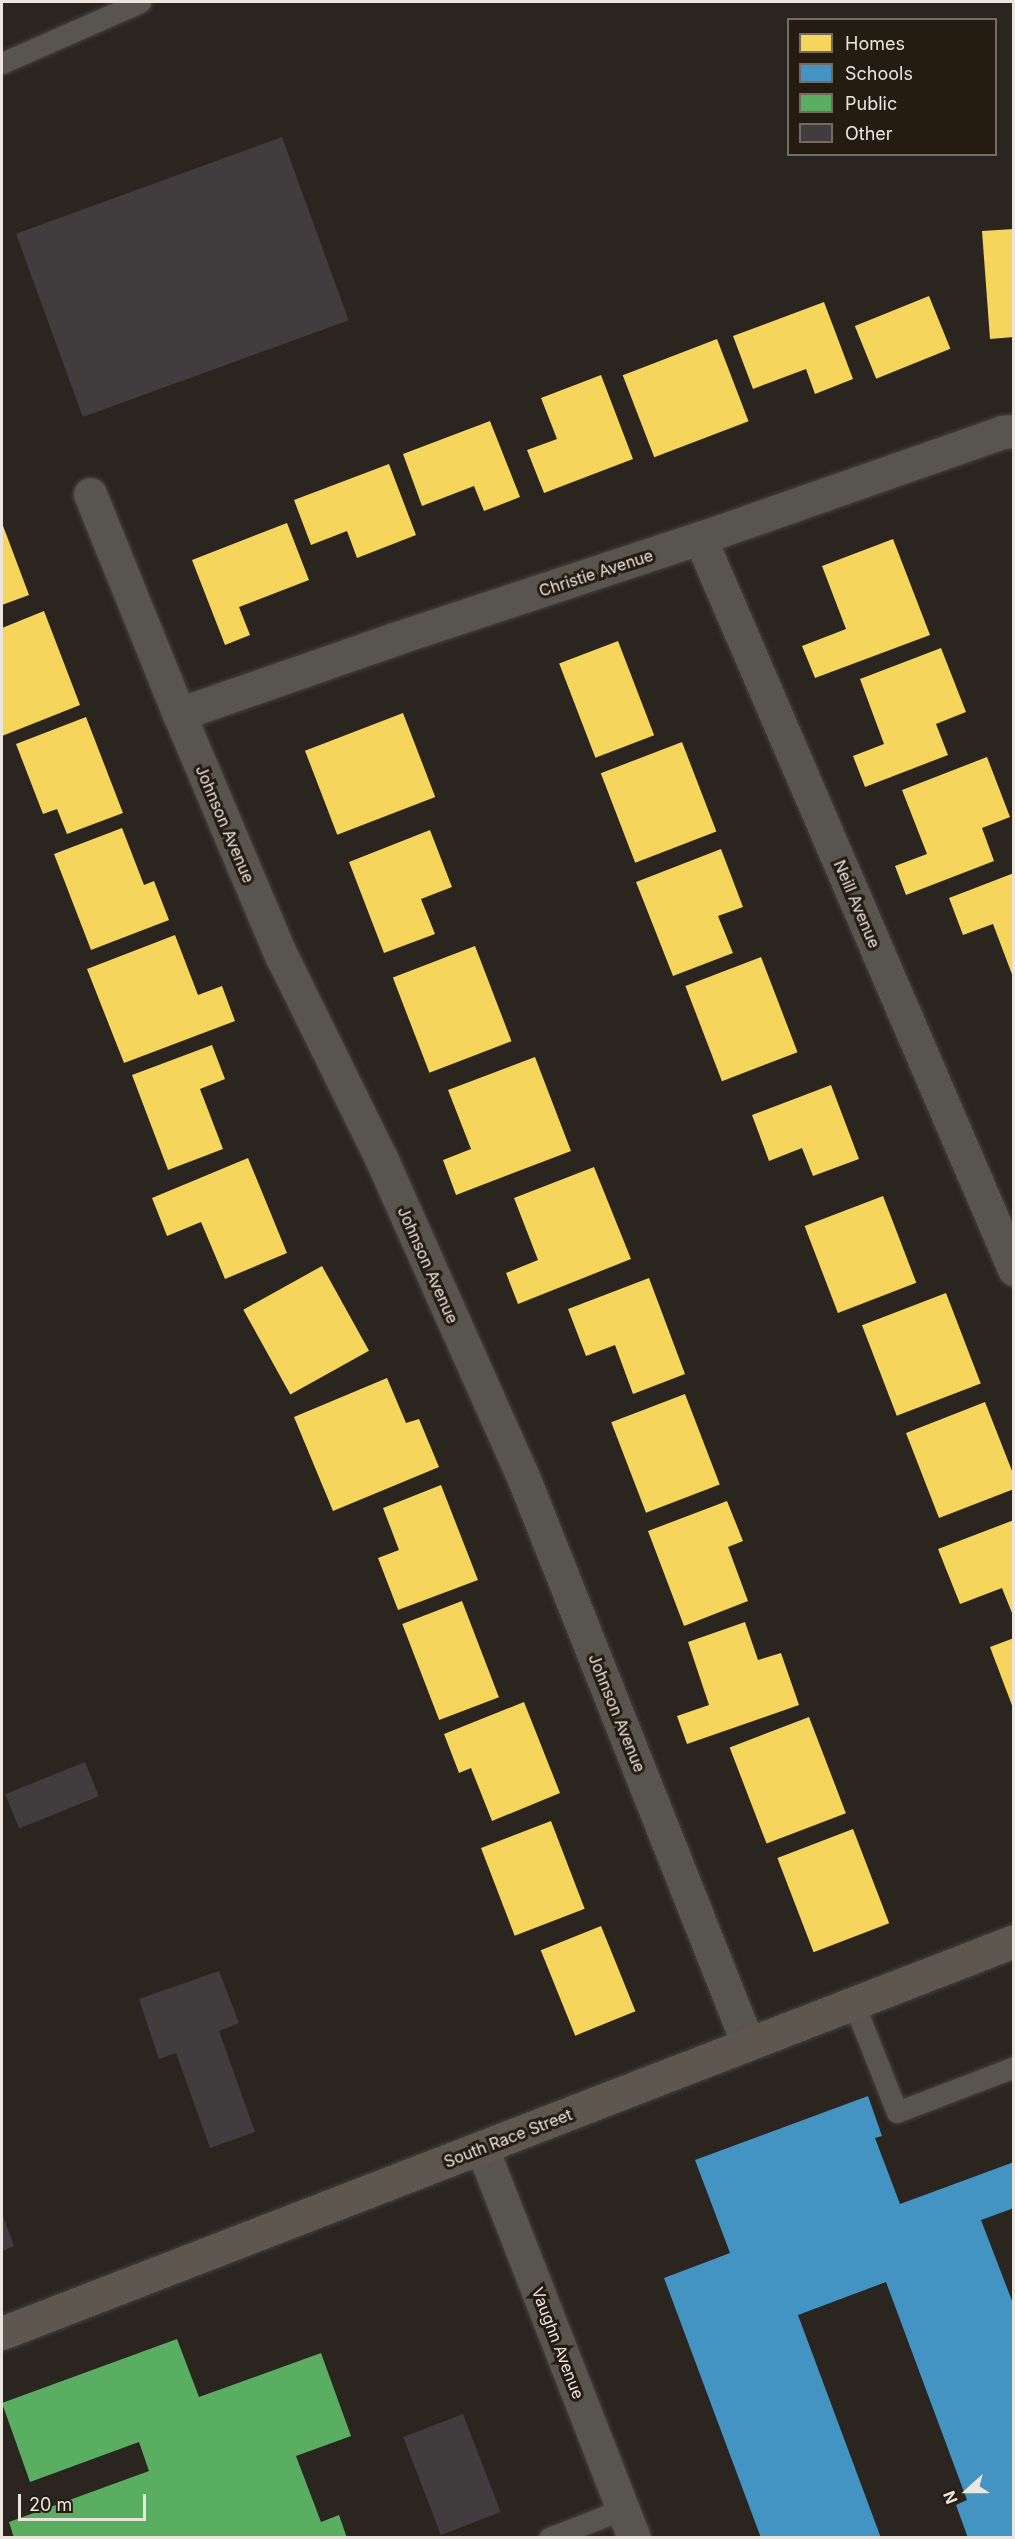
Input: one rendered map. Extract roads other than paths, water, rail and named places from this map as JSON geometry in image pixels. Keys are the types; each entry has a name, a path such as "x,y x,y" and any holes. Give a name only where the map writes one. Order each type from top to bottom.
{"main road":[{"name":"South Race Street","path":"2,2333 1014,1941"}],"street":[{"name":"Christie Avenue","path":"179,714 394,639 700,538 1002,432 1014,431"},
{"name":"Johnson Avenue","path":"90,494 179,714 281,956 381,1158 522,1474 748,2044"},
{"name":"Neill Avenue","path":"700,538 1014,1269"},
{"name":"Vaughn Avenue","path":"482,2148 629,2524"}],"lane":[{"path":"2,63 140,2"},
{"path":"854,2004 897,2112 1014,2067"},
{"path":"549,2538 629,2524"}]}
